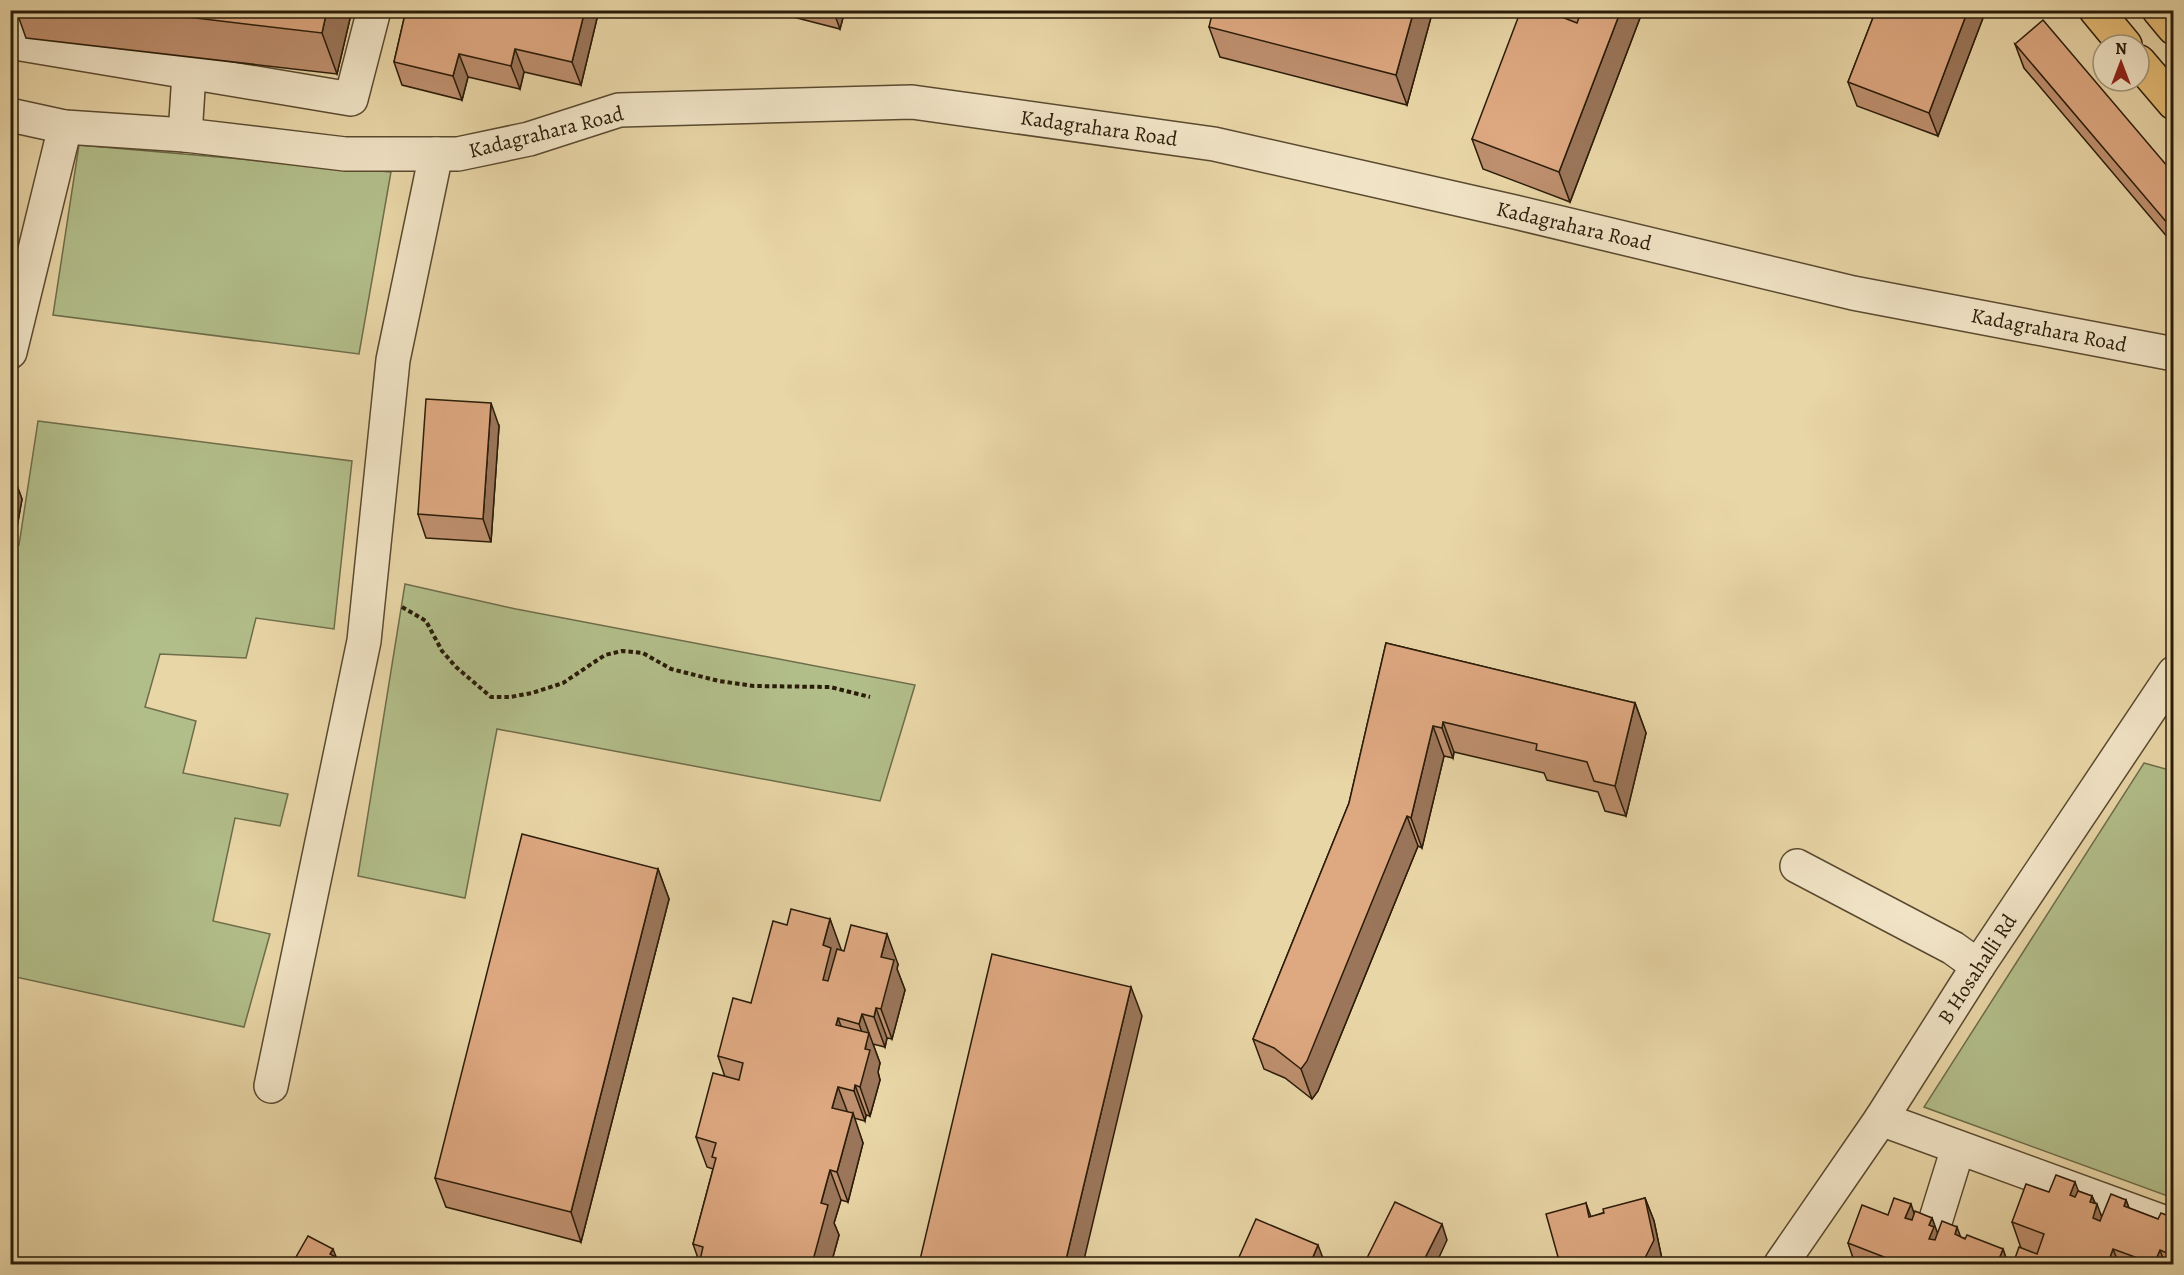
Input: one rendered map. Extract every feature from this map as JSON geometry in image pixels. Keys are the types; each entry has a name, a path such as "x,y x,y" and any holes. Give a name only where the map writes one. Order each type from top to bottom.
{"main road":[{"path":"2096,10 2115,33"},
{"path":"2159,10 2174,28"},
{"path":"2151,76 2174,103"}],"street":[{"path":"23,10 15,43 189,74 351,99 374,10"},
{"path":"185,135 189,74"},
{"name":"Kadagrahara Road","path":"10,115 65,127 185,135 345,154 458,154 529,139 619,110 912,102 1214,144 1515,212 1853,293 2174,354"},
{"path":"10,352 65,127"},
{"path":"271,1086 364,641 393,360 436,154"},
{"name":"B Hosahalli Rd","path":"1781,1264 1881,1119 1978,966 2174,673"},
{"path":"1797,866 1953,948 1978,966"},
{"path":"1881,1119 2174,1226"},
{"path":"1922,1264 1958,1148"}],"path":[{"path":"369,596 411,610 426,621 442,651 456,668 491,697 510,697 532,693 563,683 588,669 605,655 622,651 643,653 671,669 719,681 754,686 830,687 870,697"}],"green space":[{"path":"79,145 391,172 359,354 53,315"},
{"path":"38,421 352,461 334,629 256,618 246,658 160,654 145,707 196,721 183,773 288,794 280,826 235,818 213,921 270,934 244,1027 11,976 11,544 19,545"},
{"path":"405,584 516,609 915,685 880,801 497,729 465,898 358,876"},
{"path":"2144,763 2173,771 2173,1198 1924,1107"}],"building":[{"path":"129,10 327,10 322,33"},
{"path":"406,10 585,10 572,62 515,49 511,66 459,54 453,76 394,62"},
{"path":"1213,10 1414,10 1396,75 1209,27"},
{"path":"1521,10 1544,10 1577,23 1582,10 1621,10 1559,172 1472,139"},
{"path":"1876,10 1968,10 1929,113 1848,82"},
{"path":"2043,20 2091,76 2091,93 2105,93 2174,174 2174,231 2015,44"},
{"path":"426,399 491,403 483,519 418,514"},
{"path":"1386,643 1635,703 1615,786 1594,781 1587,762 1536,750 1537,744 1443,722 1442,728 1433,726 1411,818 1407,816 1307,1061 1301,1069 1274,1048 1253,1039 1349,803"},
{"path":"522,834 658,869 571,1212 435,1178"},
{"path":"791,909 830,919 823,945 831,948 823,980 828,981 837,949 844,951 851,925 887,934 881,957 894,960 881,1009 876,1008 874,1017 862,1014 859,1024 838,1018 836,1025 869,1033 865,1049 870,1050 860,1087 855,1085 854,1091 838,1087 832,1108 853,1113 837,1172 830,1170 821,1203 828,1205 812,1264 760,1264 761,1262 744,1258 742,1264 719,1264 700,1260 703,1247 693,1244 716,1158 712,1157 716,1143 696,1137 713,1073 739,1080 743,1063 718,1056 733,998 751,1003 773,921 787,925"},
{"path":"992,954 1131,987 1065,1264 919,1264"},
{"path":"2056,1175 2075,1182 2070,1195 2075,1197 2078,1191 2092,1196 2090,1202 2097,1204 2093,1218 2100,1221 2111,1194 2126,1200 2124,1206 2158,1219 2161,1213 2174,1218 2174,1241 2169,1254 2160,1250 2154,1264 2113,1249 2109,1260 2120,1264 2013,1264 2019,1247 2037,1254 2044,1234 2012,1222 2026,1184 2049,1192"},
{"path":"1645,1198 1654,1240 1644,1260 1632,1264 1560,1264 1546,1214 1586,1203 1589,1217 1604,1213 1603,1209"},
{"path":"1894,1198 1911,1204 1905,1218 1912,1220 1915,1211 1932,1218 1929,1225 1934,1227 1929,1239 1935,1240 1942,1221 1957,1227 1955,1234 1965,1239 1967,1235 2003,1249 1997,1264 1902,1264 1848,1243 1862,1205 1888,1215"},
{"path":"1395,1202 1442,1224 1422,1264 1364,1264"},
{"path":"1256,1219 1318,1245 1310,1264 1236,1264"},
{"path":"308,1236 333,1249 330,1254 345,1262 344,1264 292,1264"}]}
